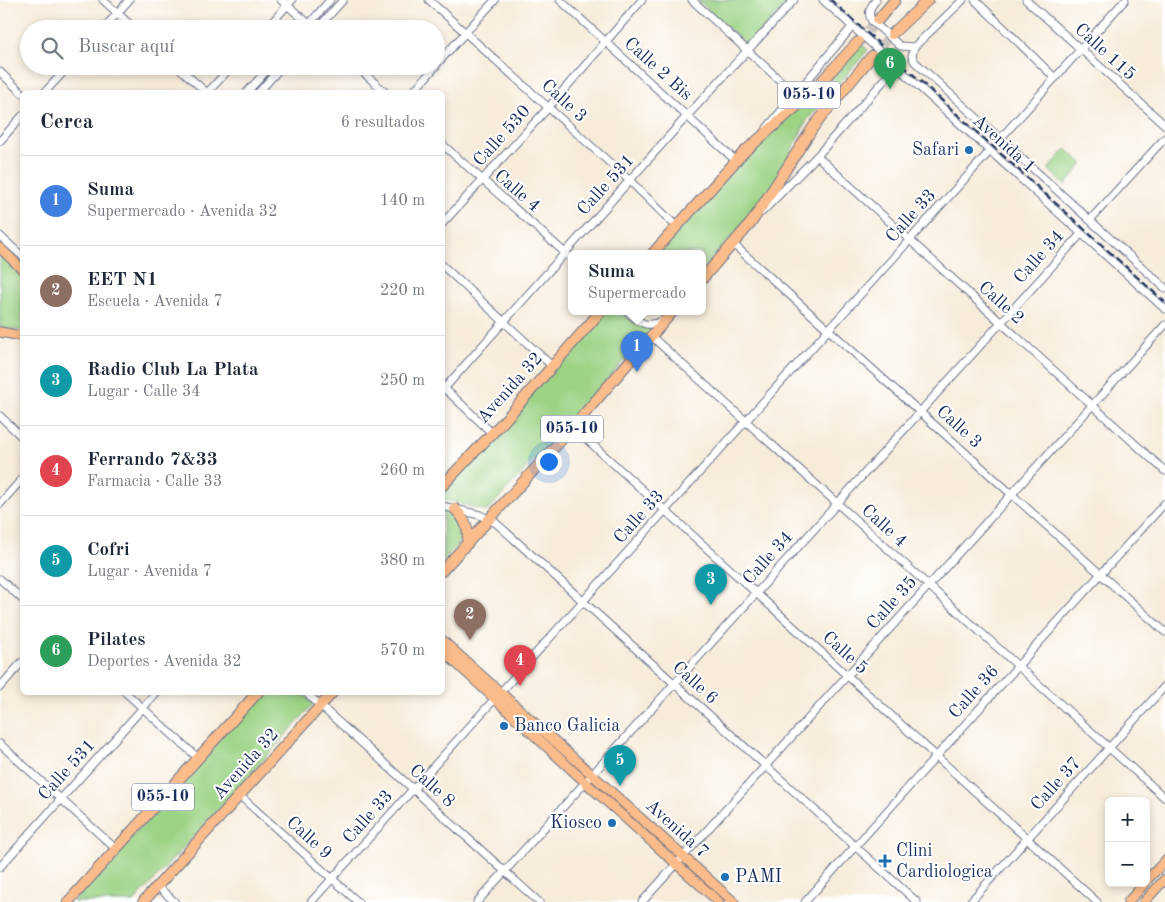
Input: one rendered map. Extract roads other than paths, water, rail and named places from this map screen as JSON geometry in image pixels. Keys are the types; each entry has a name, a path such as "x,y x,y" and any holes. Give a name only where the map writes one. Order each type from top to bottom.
{"highway":[{"path":"878,20 896,0"},
{"path":"892,34 928,0"},
{"name":"055-10","path":"655,250 754,142 798,106 858,42"},
{"name":"055-10","path":"706,274 751,223 814,126 872,56"},
{"name":"Avenida 32","path":"445,483 597,315"},
{"name":"055-10","path":"445,568 574,427 669,315"},
{"path":"455,509 467,526 467,544"},
{"name":"055-10","path":"68,902 255,695"},
{"name":"Avenida 32","path":"142,902 330,695"}],"main road":[{"path":"0,248 20,267"},
{"path":"0,332 20,336"},
{"name":"Avenida 7","path":"445,643 585,782 734,902"},
{"name":"Avenida 7","path":"445,652 592,774 680,860 719,902"},
{"path":"1150,877 1165,861"},
{"path":"1144,902 1165,879"},
{"path":"1128,902 1141,887"}],"street":[{"path":"103,0 126,20"},
{"path":"111,20 130,0"},
{"path":"280,0 289,3 305,20"},
{"path":"316,20 330,0"},
{"path":"319,20 343,0"},
{"name":"Calle 3","path":"429,0 630,181 677,226"},
{"path":"445,55 495,0"},
{"name":"Calle 2 Bis","path":"560,0 736,161"},
{"name":"Calle 530","path":"445,221 548,108 642,0"},
{"path":"692,0 796,94"},
{"name":"Calle 531","path":"570,250 794,0"},
{"name":"Avenida 1","path":"823,0 1165,309"},
{"path":"876,0 872,4 869,13 872,21 897,45 903,48 914,47 962,0"},
{"path":"976,0 1055,78"},
{"name":"Calle 115","path":"1026,0 1165,125"},
{"path":"1000,139 1125,0"},
{"path":"274,20 289,3"},
{"path":"754,142 852,27"},
{"name":"Avenida 1","path":"914,47 912,56 915,62 1165,288"},
{"path":"751,223 817,156 896,67"},
{"path":"0,72 20,91"},
{"path":"46,90 60,75"},
{"path":"187,75 205,90"},
{"path":"209,90 223,75"},
{"path":"250,90 263,75"},
{"path":"261,90 274,75"},
{"path":"366,75 383,90"},
{"path":"415,90 428,75"},
{"path":"0,141 20,118"},
{"path":"1090,220 1165,138"},
{"name":"Calle 4","path":"445,147 566,254"},
{"name":"Calle 33","path":"311,902 990,151"},
{"name":"Calle 2","path":"817,156 1165,471"},
{"name":"Calle 34","path":"476,902 1081,234"},
{"path":"0,236 20,254"},
{"name":"Calle 3","path":"733,244 1165,632"},
{"name":"Calle 531","path":"445,387 568,252"},
{"path":"445,268 552,366"},
{"path":"632,315 641,323 647,324 656,323 668,315"},
{"name":"Calle 35","path":"642,902 1165,324"},
{"name":"Calle 4","path":"651,336 1165,798"},
{"path":"445,391 492,433"},
{"path":"0,416 20,435"},
{"name":"Calle 5","path":"574,427 1097,902"},
{"path":"0,504 20,481"},
{"name":"Calle 36","path":"805,902 1165,503"},
{"name":"Calle 6","path":"445,507 490,519 917,902"},
{"path":"0,579 20,597"},
{"path":"0,585 20,590"},
{"path":"0,687 20,664"},
{"name":"Calle 37","path":"970,902 1165,686"},
{"path":"128,695 198,758"},
{"name":"Calle 531","path":"0,867 155,695"},
{"name":"Calle 8","path":"308,695 539,902"},
{"path":"0,744 116,850"},
{"name":"Calle 9","path":"240,795 358,902"},
{"path":"158,886 175,902"}],"tunnel":[{"path":"858,42 878,20"},
{"path":"872,56 892,34"}],"railway":[{"path":"831,0 1165,302"}],"place":[{"name":"Pilates","path":"890,89"},
{"name":"Safari","path":"969,150"},
{"name":"Suma","path":"637,372"},
{"name":"Radio Club La Plata","path":"711,605"},
{"name":"EET N1","path":"470,640"},
{"name":"Ferrando 7&33","path":"520,686"},
{"name":"Banco Galicia","path":"504,726"},
{"name":"Cofri","path":"620,786"},
{"name":"Kiosco","path":"612,823"},
{"name":"Clini Cardiologica","path":"885,861"},
{"name":"PAMI","path":"725,877"}]}
